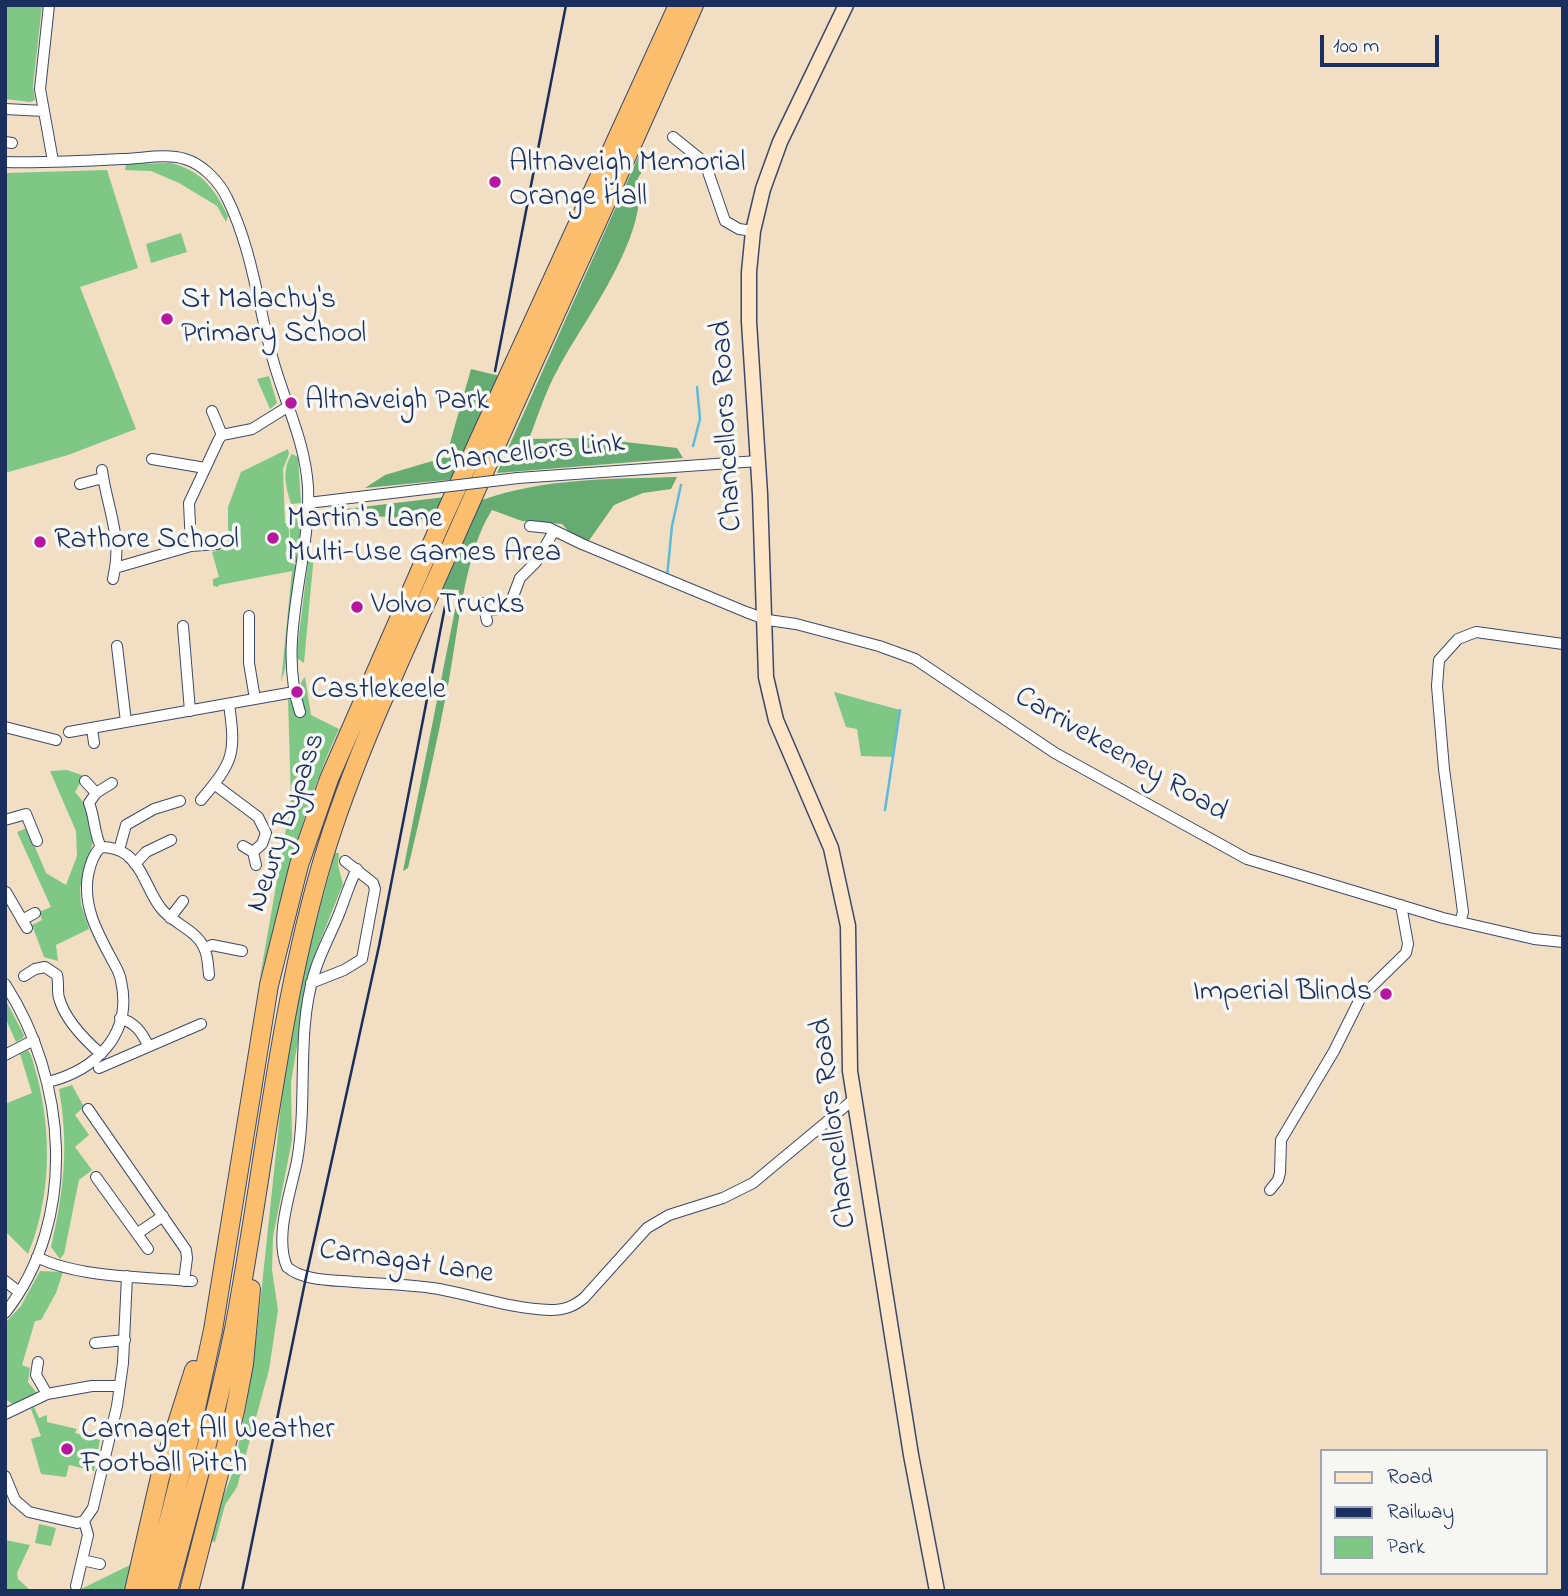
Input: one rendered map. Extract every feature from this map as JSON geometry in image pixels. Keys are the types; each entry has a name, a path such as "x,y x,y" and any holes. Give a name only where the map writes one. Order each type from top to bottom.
{"highway":[{"name":"Newry Bypass","path":"151,1591 203,1378 229,1241 269,985 312,824 350,727 440,525 678,5"},
{"name":"Newry Bypass","path":"168,1591 219,1398 301,941 337,814 370,730 526,376 694,5"},
{"path":"190,1591 227,1448 244,1364 254,1259 255,1198"},
{"path":"134,1591 160,1477 197,1359 229,1241"}],"street":[{"path":"49,5 40,89 53,162"},
{"name":"Chancellors Road","path":"846,5 780,142 763,189 753,232 749,293 766,677 776,720 831,848 843,900 849,947 848,1044 855,1099 911,1455 937,1591"},
{"path":"5,109 44,111"},
{"path":"673,137 705,166 725,221 739,229 753,232"},
{"path":"5,162 172,157 196,164 215,180 226,196 240,229 272,355 302,445 306,467 308,503 294,630 293,692 300,712"},
{"path":"222,435 252,429 289,406"},
{"path":"191,546 189,503 222,435 212,411"},
{"path":"152,458 205,468"},
{"name":"Chancellors Link","path":"308,503 518,478 758,461"},
{"path":"80,484 102,474 104,490 112,511 116,552 113,579"},
{"path":"530,526 554,531 726,605 764,617"},
{"path":"485,612 509,607 520,578 536,562 554,531"},
{"path":"115,568 191,546 217,544"},
{"path":"249,616 249,663 255,699"},
{"name":"Carrivekeeney Road","path":"764,617 879,646 915,659 1055,753 1247,859 1460,922 1534,939 1563,942"},
{"path":"183,626 190,710"},
{"path":"1460,922 1463,912 1444,769 1438,699 1439,660 1458,639 1476,632 1563,644"},
{"path":"117,646 126,722"},
{"path":"69,732 293,692"},
{"path":"201,800 230,759 233,750 229,704"},
{"path":"5,727 56,740"},
{"path":"92,728 94,743"},
{"path":"85,781 96,793"},
{"path":"101,847 89,803 96,793 112,783"},
{"path":"214,784 258,817 266,833 262,844 253,852"},
{"path":"119,850 126,825 154,809 180,802"},
{"path":"5,820 26,814 37,841"},
{"path":"135,864 146,852 171,840"},
{"path":"243,846 253,852 256,865"},
{"path":"101,847 119,850 135,864 160,907 199,940 205,948 209,972 197,971"},
{"path":"48,1082 78,1073 101,1054 109,1046 120,1018 123,998 121,980 87,903 89,868 101,847"},
{"path":"312,983 352,966 364,955 375,890 373,883 345,861"},
{"name":"Carnagat Lane","path":"357,869 321,953 312,983 304,1043 301,1127 297,1161 287,1202 283,1249 287,1267 298,1274 322,1279 436,1289 525,1307 565,1309 584,1298 647,1227 669,1215 730,1195 753,1183 855,1099"},
{"path":"6,891 25,924 35,914"},
{"path":"170,918 183,901"},
{"path":"1270,1189 1280,1173 1281,1140 1334,1051 1361,998 1366,990 1406,953 1407,936 1401,905"},
{"path":"205,948 212,945 242,951"},
{"path":"24,976 35,969 45,967 57,975 58,998 65,1011 87,1042 101,1054"},
{"path":"5,984 23,1014 34,1040 48,1082 56,1136 56,1173 52,1201 37,1257 5,1312"},
{"path":"120,1018 130,1021 141,1031 148,1045"},
{"path":"99,1068 201,1024"},
{"path":"5,1055 34,1040"},
{"path":"37,1257 60,1266 127,1276 188,1281 186,1250 88,1109"},
{"path":"96,1177 148,1249"},
{"path":"138,1233 163,1216"},
{"path":"5,1476 8,1490 29,1512 77,1523 90,1515 95,1503 120,1386 127,1276"},
{"path":"5,1281 19,1292"},
{"path":"95,1343 125,1340"},
{"path":"38,1362 36,1375 47,1394"},
{"path":"5,1414 47,1394 92,1386 120,1386"},
{"path":"76,1586 88,1535 84,1521"},
{"path":"82,1560 100,1564"}],"green space":[{"path":"5,5 42,5 33,86 35,100 30,102 5,99"},
{"path":"640,153 652,156 638,178 639,201 625,251 554,377 529,439 591,438 677,448 683,458 497,473"},
{"path":"171,163 182,166 206,182 228,216 226,222 217,206 179,183 151,171 125,170 126,164"},
{"path":"107,170 138,268 80,287 136,429 68,455 5,473 5,173"},
{"path":"181,233 187,252 151,263 146,244"},
{"path":"471,369 500,376 457,479 365,488 385,475 446,457"},
{"path":"269,376 277,403 270,409 257,379"},
{"path":"288,449 289,454 283,469 285,523 288,524 289,532 285,554 288,555 290,563 297,565 285,669 281,682 292,571 213,586 213,579 219,577 212,552 228,547 228,507 241,472"},
{"path":"292,454 298,457 301,503 291,504 286,485 286,466"},
{"path":"677,477 671,489 643,493 614,505 588,542 572,535 562,524 522,521 492,510 475,547 469,569 430,774 408,868 403,871 459,590 442,589 482,500 529,487 554,484 603,479"},
{"path":"445,497 434,520 330,513 317,527 317,518 321,512"},
{"path":"302,507 297,563 291,560 289,513 290,510"},
{"path":"309,554 314,554 304,663 298,659 297,651"},
{"path":"305,677 311,715 339,729 303,823 259,983 291,800 288,699 292,701 298,714 304,715 299,690"},
{"path":"834,692 900,710 893,757 861,756 857,729 846,727"},
{"path":"67,770 84,776 75,792 90,810 96,831 80,888 81,904 89,929 56,945 58,961 44,957 32,925 42,920 39,912 51,907 17,832 27,828 46,873 66,885 77,856 76,831 50,771"},
{"path":"335,853 339,853 338,865 343,884 312,961 291,1083 292,1140 273,1237 272,1270 278,1310 269,1370 237,1487 225,1505 215,1542 211,1541 216,1516 233,1472 247,1402 257,1333 283,1086 294,1017 307,955"},
{"path":"5,999 24,1035 16,1042 5,1017"},
{"path":"28,1050 42,1098 47,1166 41,1211 28,1254 5,1231 5,1104 32,1093 20,1054"},
{"path":"72,1085 84,1107 75,1115 89,1135 75,1147 92,1170 79,1180 64,1254 60,1259 51,1247 64,1168 64,1130 59,1089"},
{"path":"40,1271 63,1272 56,1293 41,1320 35,1321 22,1365 30,1368 28,1382 39,1396 16,1406 5,1399 5,1323 21,1306"},
{"path":"34,1407 39,1418 47,1415 47,1422 77,1429 75,1433 100,1440 94,1471 69,1465 66,1477 41,1474 31,1439 41,1436 31,1409"},
{"path":"39,1524 56,1528 51,1546 35,1543"},
{"path":"5,1540 30,1545 17,1573 18,1579 31,1591 5,1591"},
{"path":"132,1564 126,1591 77,1591"}],"waterway":[{"path":"693,446 700,419 697,387"},
{"path":"667,577 672,526 681,485"},
{"path":"885,810 900,710"}],"railway":[{"path":"495,371 566,5"},
{"path":"242,1591 305,1282 379,946 448,591"}],"place":[{"name":"Altnaveigh Memorial Orange Hall","path":"495,182"},
{"name":"St Malachy's Primary School","path":"167,319"},
{"name":"Altnaveigh Park","path":"291,403"},
{"name":"Martin's Lane Multi-Use Games Area","path":"273,538"},
{"name":"Rathore School","path":"40,542"},
{"name":"Volvo Trucks","path":"357,607"},
{"name":"Castlekeele","path":"297,692"},
{"name":"Imperial Blinds","path":"1386,994"},
{"name":"Carnaget All Weather Football Pitch","path":"67,1449"}]}
